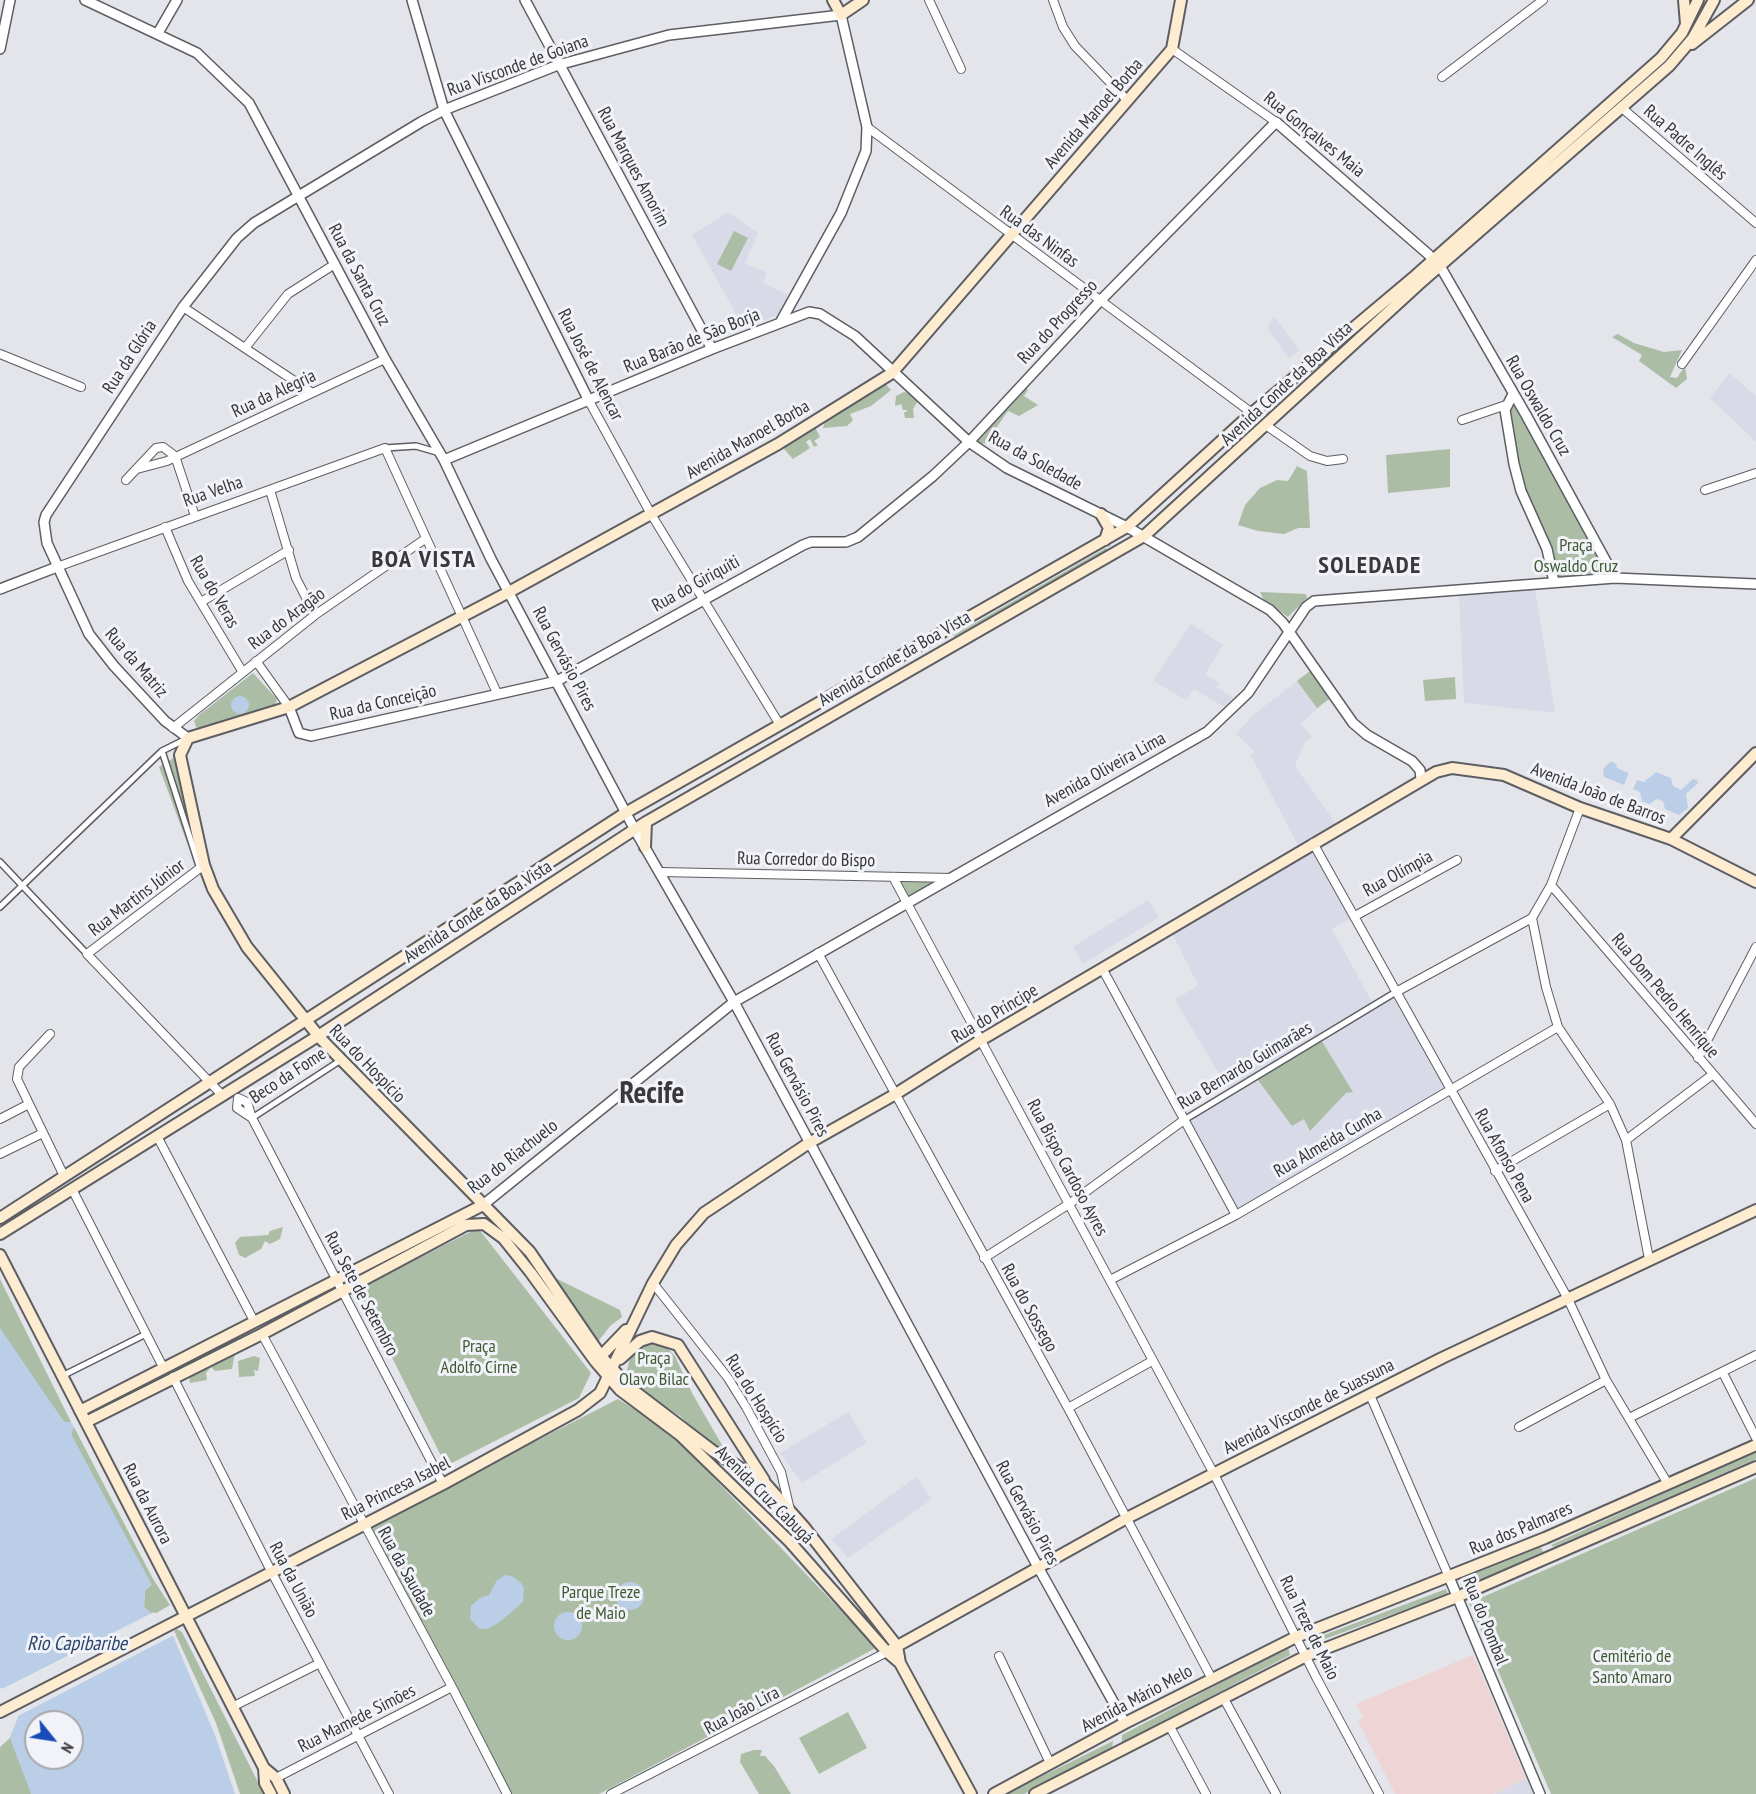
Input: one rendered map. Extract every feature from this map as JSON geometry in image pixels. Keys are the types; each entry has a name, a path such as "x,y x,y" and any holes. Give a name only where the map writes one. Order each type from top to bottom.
{"main road":[{"path":"833,0 841,15 863,0"},
{"path":"1172,49 1180,0"},
{"path":"1684,0 1685,27"},
{"name":"Avenida Conde da Boa Vista","path":"0,1234 318,1036 646,822 1144,536 1267,426 1434,260 1661,58 1685,27 1698,0"},
{"name":"Avenida Conde da Boa Vista","path":"0,1218 627,812 1127,527 1252,413 1434,260 1622,108 1680,54 1714,0"},
{"path":"1680,54 1748,0"},
{"name":"Avenida Manoel Borba","path":"188,738 289,706 509,592 778,444 892,373 1172,49"},
{"path":"1101,514 1109,528 1104,540"},
{"name":"Rua do Hospício","path":"188,738 180,755 202,867 247,947 340,1060 530,1252 598,1359"},
{"path":"1671,839 1756,753"},
{"name":"Avenida João de Barros","path":"1421,779 1452,768 1504,775 1580,808 1671,839 1756,882"},
{"name":"Rua do Príncipe","path":"631,1326 676,1245 704,1213 809,1143 894,1095 981,1040 1421,779"},
{"path":"645,847 646,822"},
{"name":"Rua do Riachuelo","path":"81,1411 483,1205"},
{"name":"Avenida Visconde de Suassuna","path":"887,1652 1127,1518 1567,1298 1756,1210"},
{"name":"Rua do Riachuelo","path":"86,1422 262,1334 466,1225 478,1222 493,1228 598,1359"},
{"name":"Rua da Aurora","path":"0,1255 264,1768 266,1783 271,1794"},
{"path":"598,1359 631,1326"},
{"path":"612,1370 631,1326"},
{"path":"612,1370 640,1341 652,1337 678,1345 766,1484"},
{"name":"Avenida Cruz Cabugá","path":"598,1359 633,1391 713,1451 766,1484 790,1512 897,1646 900,1663 970,1794"},
{"name":"Avenida Cruz Cabugá","path":"612,1370 629,1398 680,1435 784,1536 887,1652 900,1663"},
{"name":"Rua Princesa Isabel","path":"2,1710 442,1484 578,1410 595,1399 612,1370"},
{"name":"Rua dos Palmares","path":"1296,1636 1545,1538 1756,1445"},
{"name":"Rua dos Palmares","path":"1306,1656 1457,1597 1756,1467"},
{"path":"1515,1570 1542,1551 1546,1544 1545,1538"},
{"path":"168,1624 195,1634"},
{"name":"Avenida Mário Melo","path":"994,1794 1296,1636"},
{"name":"Avenida Mário Melo","path":"1035,1794 1306,1656"},
{"name":"Rua da Aurora","path":"264,1768 276,1778 284,1794"}],"street":[{"path":"0,49 10,0"},
{"name":"Rua da Santa Cruz","path":"85,0 197,53 249,103 385,359 442,457"},
{"path":"158,33 177,0"},
{"name":"Rua José de Alencar","path":"411,0 444,110 589,400 651,514 780,725"},
{"name":"Rua Marques Amorim","path":"525,0 712,349"},
{"path":"928,0 961,69"},
{"path":"1053,0 1063,27 1075,46 1128,100"},
{"path":"1442,77 1543,0"},
{"name":"Rua Visconde de Goiana","path":"297,196 444,110 558,65 669,35 841,15"},
{"name":"Rua Barão de São Borja","path":"442,457 780,323 841,213 863,163 867,127 841,15"},
{"name":"Rua Gonçalves Maia","path":"1172,49 1276,122 1434,260"},
{"name":"Rua Padre Inglês","path":"1622,108 1756,223"},
{"name":"Rua do Progresso","path":"858,537 933,476 969,442 1100,301 1276,122"},
{"name":"Rua das Ninfas","path":"867,127 1252,413"},
{"name":"Rua da Glória","path":"57,567 44,531 46,515 183,307 237,238 254,222 297,196"},
{"name":"Rua Oswaldo Cruz","path":"1434,260 1513,394 1615,578"},
{"path":"1682,364 1756,260"},
{"path":"245,348 288,294 335,264"},
{"path":"183,307 311,392"},
{"name":"Rua da Soledade","path":"780,323 809,312 820,314 855,336 892,373 969,442 1007,468 1144,536 1270,610 1289,632 1353,723 1367,735 1412,761 1420,770 1421,779"},
{"path":"0,354 81,387"},
{"name":"Rua da Alegria","path":"137,469 175,456 385,359"},
{"path":"1462,420 1506,405 1513,394"},
{"path":"1506,405 1521,491 1547,549 1554,582"},
{"path":"1267,426 1310,456 1327,461 1343,459"},
{"name":"Rua da Alegria","path":"126,480 160,446 175,456"},
{"name":"Rua Velha","path":"0,589 165,526 385,448 416,446 442,457"},
{"path":"385,448 497,693"},
{"path":"175,456 195,516"},
{"name":"Rua Gervásio Pires","path":"442,457 509,592 635,830 735,1002 1038,1567 1125,1724"},
{"path":"1705,490 1756,473"},
{"path":"270,490 296,578 315,615"},
{"name":"Rua do Veras","path":"165,526 180,565 242,671"},
{"name":"Rua do Giriquiti","path":"557,681 803,545 811,542 846,542 858,537"},
{"name":"Rua do Aragão","path":"173,728 315,615 425,539"},
{"path":"201,602 289,550"},
{"name":"Rua da Matriz","path":"57,567 89,634 114,666 173,728 188,738"},
{"name":"Avenida Oliveira Lima","path":"906,902 1207,732 1248,693 1306,607 1314,601 1615,578 1756,584"},
{"name":"Rua da Conceição","path":"256,661 289,706 299,733 311,736 557,681"},
{"path":"0,907 162,751 188,738"},
{"name":"Rua do Hospício","path":"162,751 202,867"},
{"path":"1580,808 1551,885 1532,918 1546,987 1558,1027 1610,1104 1626,1140 1648,1259"},
{"name":"Rua Afonso Pena","path":"1313,843 1567,1298 1606,1380 1668,1484"},
{"name":"Rua Olímpia","path":"1355,916 1457,860"},
{"path":"0,862 222,1095"},
{"name":"Rua Martins Júnior","path":"87,954 202,867"},
{"name":"Rua Corredor do Bispo","path":"660,872 952,878"},
{"name":"Rua Bispo Cardoso Ayres","path":"892,877 1214,1474"},
{"name":"Rua Dom Pedro Henrique","path":"1551,885 1756,1124"},
{"name":"Rua do Riachuelo","path":"483,1205 735,1002 906,902"},
{"name":"Rua Bernardo Guimarães","path":"984,1258 1069,1204 1184,1120 1396,992 1532,918"},
{"path":"1698,1058 1756,947"},
{"name":"Rua do Sossego","path":"818,953 1068,1408 1212,1679"},
{"path":"1102,970 1236,1215"},
{"name":"Rua Almeida Cunha","path":"1110,1280 1236,1215 1558,1027"},
{"path":"50,1034 16,1073 16,1079 64,1176"},
{"name":"Beco da Fome","path":"252,1118 340,1060"},
{"path":"1626,1140 1712,1075"},
{"path":"0,1119 29,1104"},
{"path":"1495,1171 1610,1104"},
{"name":"Rua Sete de Setembro","path":"252,1118 343,1289 442,1484"},
{"path":"0,1154 44,1133"},
{"path":"157,1136 254,1321"},
{"path":"72,1189 163,1367"},
{"name":"Rua do Hospício","path":"653,1283 728,1378 746,1407 781,1472 790,1512"},
{"path":"62,1376 146,1334"},
{"name":"Rua da Saudade","path":"262,1334 507,1794"},
{"path":"1629,1418 1756,1355"},
{"path":"1068,1408 1152,1361"},
{"path":"1723,1373 1756,1438"},
{"name":"Rua da União","path":"173,1377 271,1571 389,1794"},
{"path":"1519,1426 1606,1380"},
{"name":"Rua do Pombal","path":"1370,1395 1540,1794"},
{"name":"Rua Treze de Maio","path":"1214,1474 1379,1794"},
{"name":"Rua João Lira","path":"611,1794 887,1652"},
{"path":"999,1656 1050,1763"},
{"path":"232,1707 320,1663"},
{"name":"Rua Mamede Simões","path":"276,1778 452,1687"},
{"path":"1223,1697 1276,1794"},
{"path":"1169,1725 1206,1794"}],"shaded area":[{"path":"728,212 758,233 745,263 767,273 763,283 792,297 783,313 744,328 692,235"},
{"path":"1274,316 1299,350 1289,358 1269,331 1268,325"},
{"path":"1729,373 1756,396 1756,442 1710,398"},
{"path":"1535,588 1555,713 1464,703 1459,594"},
{"path":"1191,624 1223,645 1205,674 1219,683 1217,687 1233,698 1224,707 1194,689 1186,700 1153,681"},
{"path":"1310,671 1329,699 1301,723 1312,738 1305,742 1295,766 1336,824 1299,847 1250,754 1255,752 1236,734 1253,715"},
{"path":"1313,843 1355,916 1332,929 1373,1004 1396,992 1450,1090 1236,1215 1184,1120 1230,1092 1175,1000 1198,985 1170,929"},
{"path":"1148,900 1159,917 1083,964 1073,947"},
{"path":"848,1412 867,1443 802,1483 780,1453"},
{"path":"916,1477 932,1499 848,1558 831,1539"},
{"path":"1473,1655 1526,1778 1494,1794 1395,1794 1358,1721 1363,1717 1356,1704"},
{"path":"1526,1778 1533,1794 1495,1794"}],"green space":[{"path":"734,231 748,238 731,271 717,264"},
{"path":"1618,334 1634,343 1664,352 1682,350 1670,377 1677,378 1685,366 1687,379 1676,388 1639,361 1642,355 1612,337"},
{"path":"884,382 891,390 871,406 850,414 853,420 847,426 823,428 826,420"},
{"path":"1024,386 1028,390 1024,396 1038,405 1019,416 1008,411 992,434 994,438 989,443 977,444 974,440"},
{"path":"904,392 911,394 918,401 913,409 914,418 905,418 904,413 908,410 903,410 901,404 895,406 896,396"},
{"name":"Praça Oswaldo Cruz","path":"1513,400 1608,571 1605,577 1560,580 1558,577 1551,545 1535,514 1519,470 1508,404"},
{"path":"815,427 820,437 814,441 818,445 814,447 810,439 806,442 810,448 793,459 784,449 785,445"},
{"path":"1450,449 1450,487 1388,493 1386,455"},
{"path":"1297,466 1307,471 1310,528 1298,528 1284,534 1258,531 1238,525 1245,505 1260,488 1277,480 1288,481"},
{"path":"1106,548 1107,550 954,637 954,635"},
{"path":"1260,592 1306,594 1307,598 1288,617 1264,600"},
{"path":"1310,671 1329,699 1317,708 1297,681"},
{"path":"253,673 277,699 275,706 201,730 196,727 194,721 199,715"},
{"path":"1455,677 1456,699 1425,701 1423,680"},
{"path":"175,757 201,863 196,867 159,767"},
{"path":"893,877 952,878 906,902"},
{"path":"1320,1038 1353,1092 1346,1093 1310,1131 1304,1119 1292,1126 1255,1076"},
{"path":"283,1227 280,1239 270,1244 265,1241 261,1249 245,1258 239,1255 235,1243 240,1237 268,1235 270,1231"},
{"name":"Praça Adolfo Cirne","path":"478,1228 591,1373 579,1398 446,1466 358,1289"},
{"path":"553,1277 620,1310 622,1317 610,1326 597,1343"},
{"path":"0,1279 71,1422 64,1422 0,1328"},
{"name":"Praça Olavo Bilac","path":"652,1343 667,1348 675,1356 692,1393 726,1452 700,1435 680,1416 631,1384 627,1370 630,1358 642,1346"},
{"path":"230,1353 235,1353 232,1369 215,1371 211,1367 206,1373 207,1380 190,1383 189,1373"},
{"path":"254,1356 260,1358 258,1371 254,1370 255,1376 239,1377 238,1361"},
{"name":"Parque Treze de Maio","path":"618,1399 668,1430 873,1644 874,1649 599,1794 512,1794 372,1529 376,1523"},
{"path":"74,1427 153,1579 170,1605 153,1615 144,1607 145,1591 71,1434"},
{"path":"1756,1451 1756,1459 1554,1547 1551,1545"},
{"name":"Cemitério de Santo Amaro","path":"1756,1478 1756,1794 1551,1794 1469,1603"},
{"path":"1541,1547 1543,1552 1465,1586 1462,1585 1464,1578"},
{"path":"1446,1589 1448,1594 1314,1643 1312,1639 1313,1635 1321,1636"},
{"path":"177,1629 182,1632 264,1794 240,1794 216,1723 174,1631"},
{"path":"1288,1647 1290,1655 1122,1743 1122,1735"},
{"path":"848,1712 867,1748 819,1774 799,1738"},
{"path":"12,1732 24,1760 24,1770 29,1770 39,1794 0,1794 0,1747 10,1738"},
{"path":"1113,1741 1112,1748 1024,1794 1006,1794"},
{"path":"762,1750 760,1756 765,1756 774,1766 791,1794 759,1794 740,1762 741,1754"}],"water":[{"path":"240,696 246,699 249,705 246,711 240,714 234,711 231,705 234,699"},
{"path":"1611,761 1616,764 1617,768 1629,773 1624,785 1604,777 1603,769"},
{"path":"1656,772 1671,778 1673,786 1681,790 1693,779 1697,780 1698,783 1686,794 1688,808 1679,815 1665,809 1663,801 1656,799 1650,804 1642,801 1640,792 1633,789 1637,780 1644,782"},
{"name":"Rio Capibaribe","path":"0,1328 64,1422 71,1422 74,1427 71,1434 152,1585 145,1591 144,1607 171,1631 215,1735 235,1794 31,1794 10,1738 18,1717 7,1690 0,1688"},
{"path":"505,1575 512,1576 521,1583 524,1588 523,1602 500,1622 487,1629 480,1629 470,1619 471,1606 480,1598 489,1595 497,1580"},
{"path":"630,1582 640,1586 644,1596 640,1606 630,1610 620,1606 616,1596 620,1586"},
{"path":"568,1612 578,1616 582,1626 578,1636 568,1640 558,1636 554,1626 558,1616"}],"pier":[{"path":"154,1612 176,1634 29,1710 24,1710 24,1713 14,1718 9,1698 0,1690"}],"district":[{"name":"BOA VISTA","path":"424,560"},
{"name":"SOLEDADE","path":"1370,566"},
{"name":"Recife","path":"652,1094"}]}
